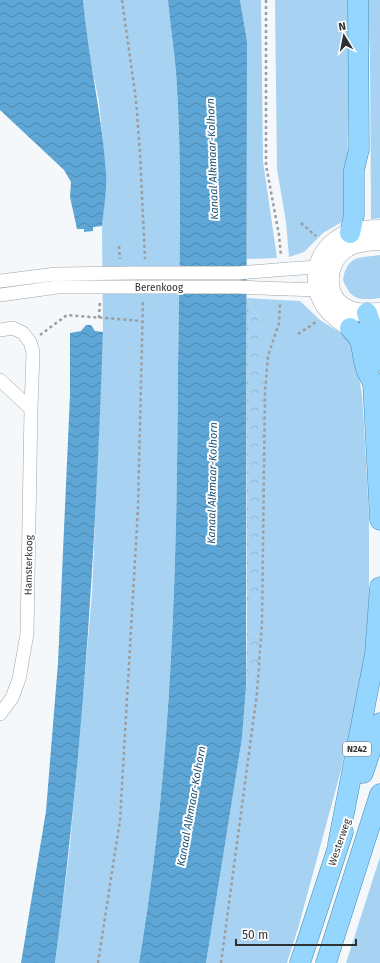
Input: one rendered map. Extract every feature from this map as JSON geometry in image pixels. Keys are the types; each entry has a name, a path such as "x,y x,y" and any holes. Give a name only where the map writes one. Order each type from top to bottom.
{"main road":[{"path":"358,0 359,149 364,168 366,235"},
{"path":"366,235 334,242 326,249 317,267 325,291 348,310 358,313 374,312 374,343 377,365 373,383 380,520"},
{"path":"366,235 348,247 336,258 325,291 325,306 359,338 363,347 365,365 373,383"},
{"name":"N242","path":"338,844 375,654 380,587"},
{"name":"Westerweg","path":"300,963 338,844 380,722"},
{"path":"326,963 380,794"}],"street":[{"name":"Berenkoog","path":"0,281 56,274 238,272 284,264 317,267"},
{"name":"Berenkoog","path":"0,295 58,288 139,290 237,287 284,293 325,291"},
{"path":"0,330 12,328 23,333 30,342"},
{"name":"Hamsterkoog","path":"0,714 12,698 19,679 27,634 33,352 30,342"},
{"path":"0,380 31,409"}],"path":[{"path":"122,0 136,100 140,145 145,263"},
{"path":"266,0 266,165 284,264"},
{"path":"301,223 318,237"},
{"path":"98,963 120,820 138,508 141,321 139,290"},
{"path":"221,963 257,693 262,622 265,392 268,356 278,323 284,293"},
{"path":"30,342 67,315 141,321"},
{"path":"298,334 320,320"}],"green space":[{"path":"83,0 168,0 176,72 180,220 174,592 166,741 150,889 139,963 55,963 70,846 92,593 103,332 102,226 106,172 99,102 86,38"},
{"path":"240,0 261,0 263,161 277,258 247,259 247,41"},
{"path":"275,0 349,0 347,219 323,233 304,252 289,257 286,222 277,169"},
{"path":"367,0 380,0 380,218 371,219 370,55"},
{"path":"380,255 380,298 357,298 349,292 343,280 348,266 355,259"},
{"path":"247,298 300,301 320,320 344,335 354,347 362,395 364,426 369,516 369,596 363,676 341,770 299,925 287,963 206,963 242,738 246,687 262,661 260,636 247,631 247,605 264,590 259,319"},
{"path":"247,298 259,319 263,373 264,590 247,605"},
{"path":"247,631 260,636 262,661 246,687"},
{"path":"380,857 380,963 346,963"}],"water":[{"path":"0,0 83,0 106,172 106,192 102,226 93,227 93,231 84,232 84,229 77,229 70,197 71,182 64,170 0,110"},
{"name":"Kanaal Alkmaar-Kolhorn","path":"168,0 240,0 247,41 246,687 242,738 206,963 139,963 159,815 166,741 174,592 180,183 176,72"},
{"path":"86,325 91,325 95,331 103,332 92,569 81,727 65,884 55,963 21,963 46,811 58,663 70,395 70,333 81,331"}]}
